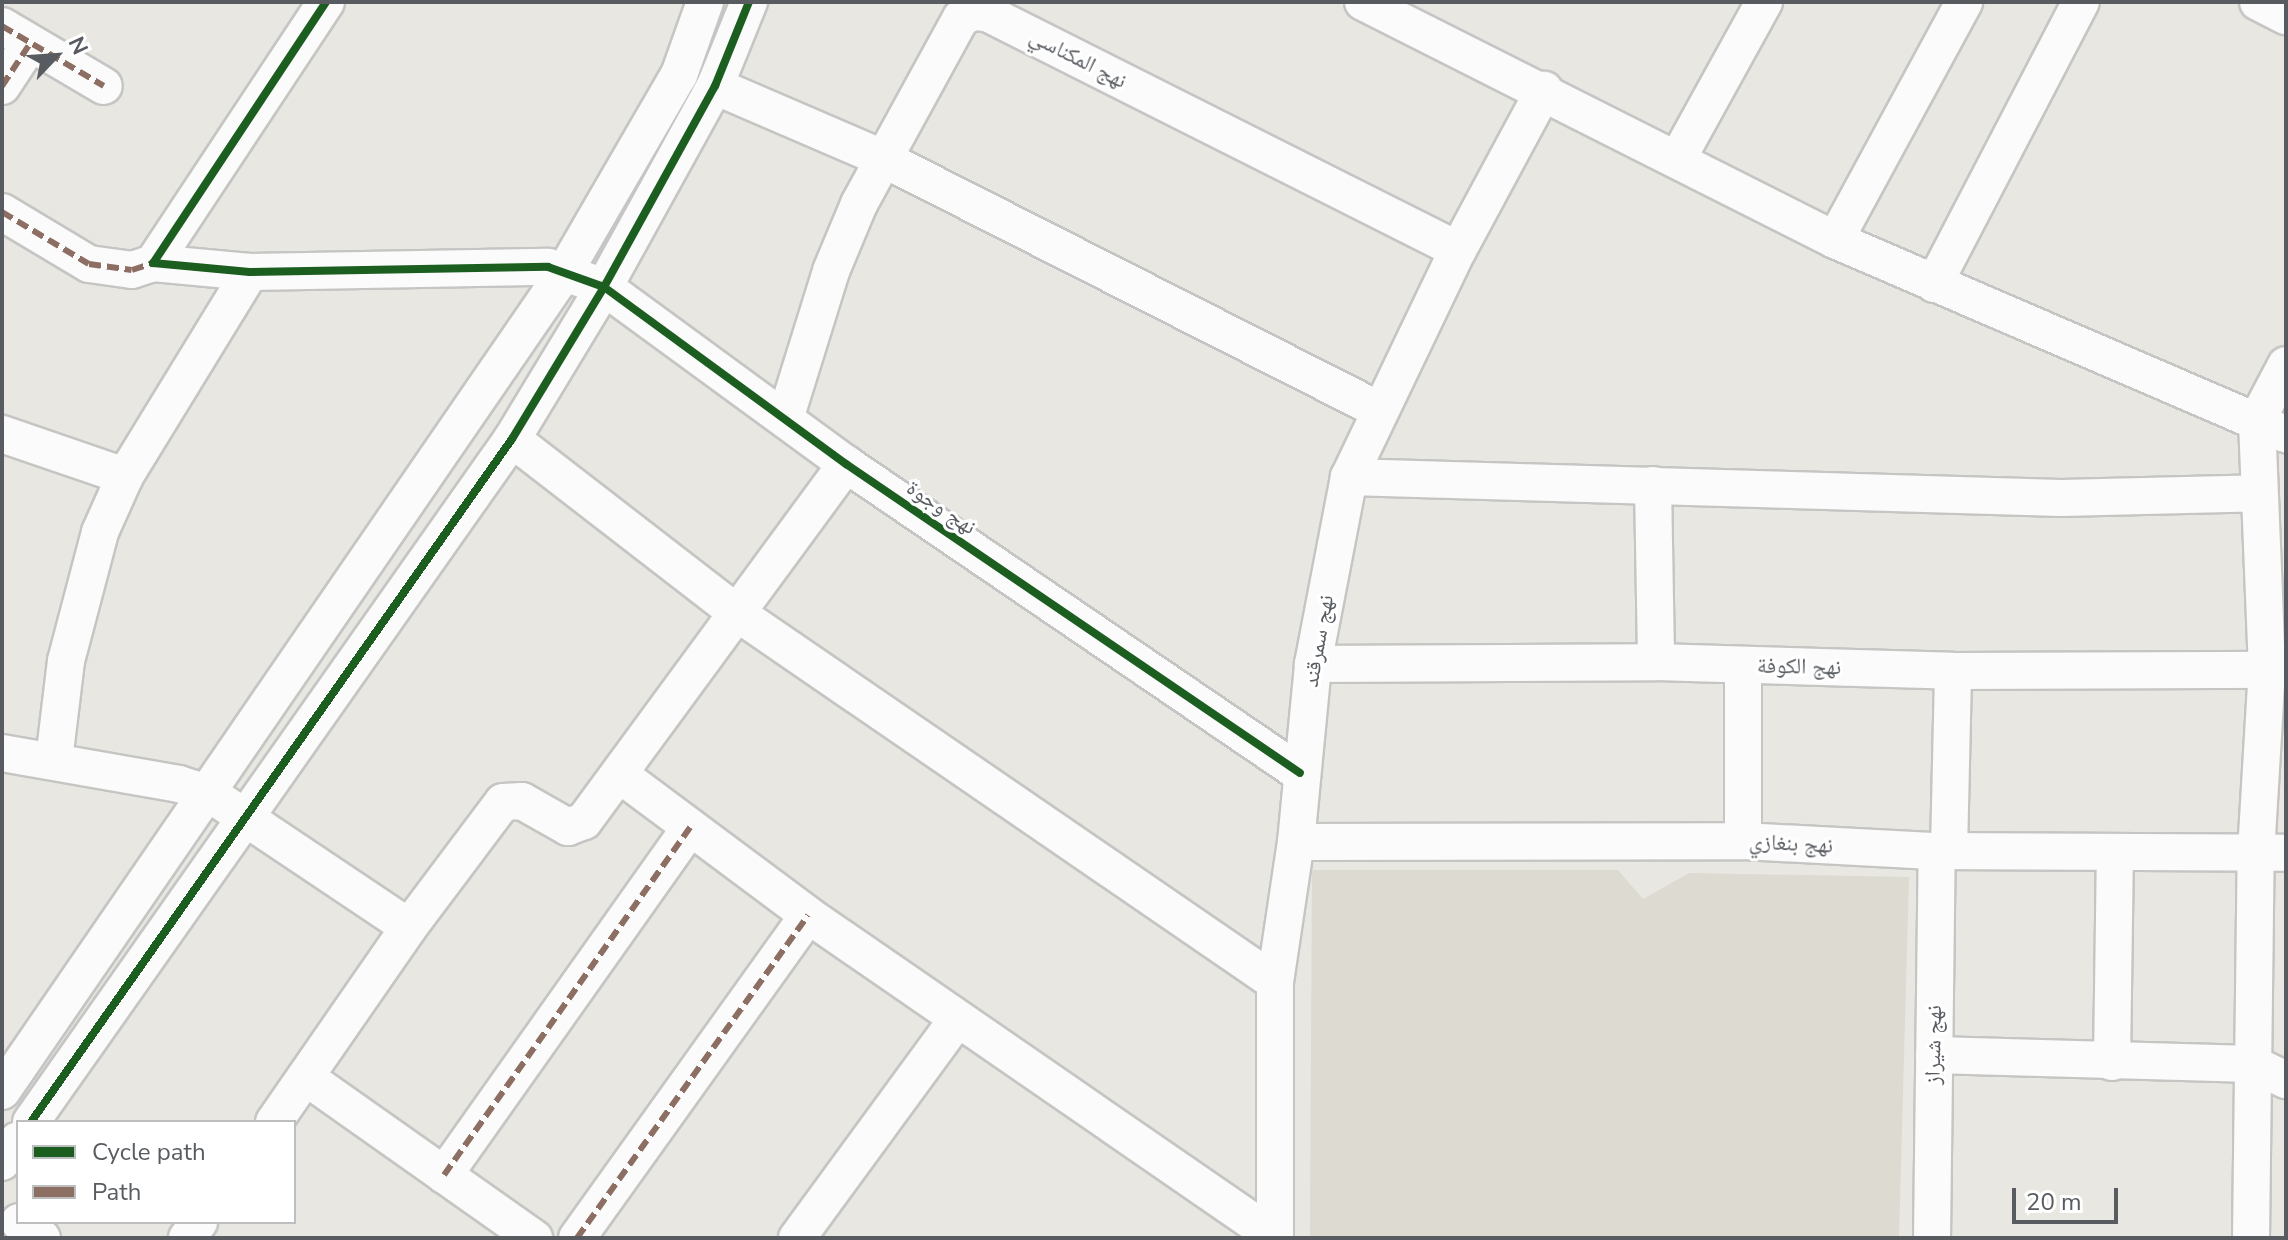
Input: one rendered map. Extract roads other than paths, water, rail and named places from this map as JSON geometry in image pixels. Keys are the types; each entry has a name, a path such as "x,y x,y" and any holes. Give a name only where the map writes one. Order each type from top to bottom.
{"street":[{"path":"153,263 326,2"},
{"path":"2,1091 210,794 564,273 679,75 705,2"},
{"path":"32,1120 512,439 604,287 715,86 749,2"},
{"path":"1363,2 1544,90 1835,240 2272,427"},
{"path":"1678,158 1764,2"},
{"path":"1835,240 1964,2"},
{"path":"1934,284 2081,2"},
{"path":"2258,2 2286,16"},
{"name":"نهج المكناسي","path":"785,419 831,271 882,158 961,18 987,13 1458,250"},
{"path":"2,86 15,35 104,86"},
{"path":"715,86 882,158 1379,410"},
{"name":"نهج سمرقند","path":"1275,1238 1275,982 1296,842 1300,773 1313,664 1349,477 1458,250 1544,90"},
{"name":"نهج وجوة","path":"2,212 89,264 132,270 153,263 250,272 548,267 604,287 846,464 1300,773"},
{"path":"54,760 66,661 83,587 125,476 250,272"},
{"path":"2251,1238 2253,1064 2271,853 2276,670 2259,493 2286,365"},
{"path":"2,434 125,476"},
{"path":"512,439 737,613 1275,982"},
{"path":"276,1120 409,927 503,802 522,801 568,827 577,826 619,774 846,464"},
{"path":"1349,477 2061,498 2259,493"},
{"path":"1653,485 1656,662"},
{"name":"نهج الكوفة","path":"1313,664 1656,662 1953,671 2276,670"},
{"path":"1743,666 1743,841"},
{"name":"نهج شيراز","path":"1932,1238 1934,1055 1953,671"},
{"path":"2,753 54,760 210,794 409,927"},
{"path":"619,774 808,915 1275,1238"},
{"path":"444,1175 690,827"},
{"name":"نهج بنغازي","path":"1296,842 1743,841 1943,851 2271,853"},
{"path":"2112,1062 2115,854"},
{"path":"577,1238 808,915"},
{"path":"797,1238 957,1019"},
{"path":"1934,1055 2253,1064 2286,1080"},
{"path":"307,1078 534,1238"},
{"path":"2,1162 16,1143"},
{"path":"21,1224 42,1238"}]}
